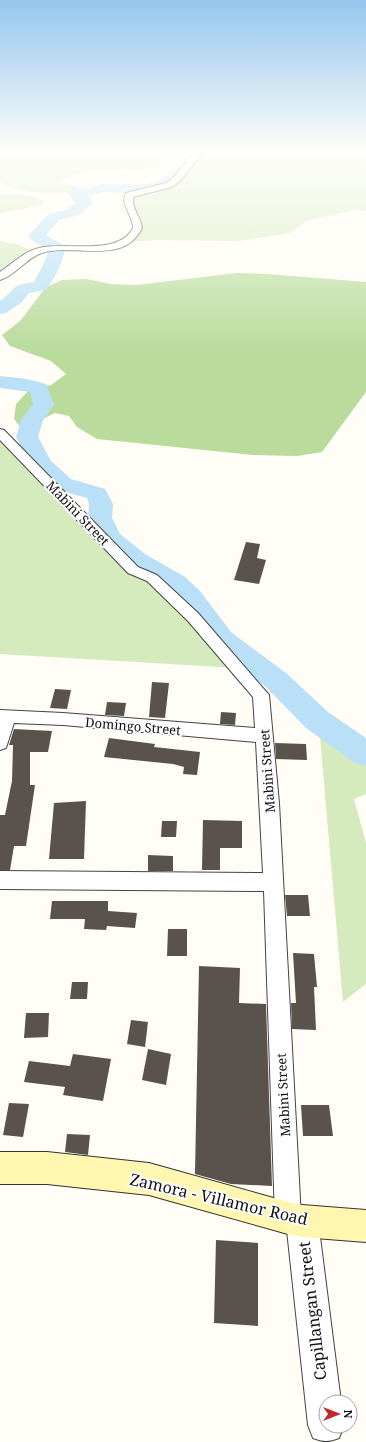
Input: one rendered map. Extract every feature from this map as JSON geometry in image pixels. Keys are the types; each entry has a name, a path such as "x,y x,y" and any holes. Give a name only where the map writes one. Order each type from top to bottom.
{"main road":[{"name":"Zamora - Villamor Road","path":"0,1168 47,1168 149,1179 295,1220 366,1226"}],"street":[{"path":"0,277 40,250 109,247 124,242 136,231 137,226 134,217"},
{"name":"Mabini Street","path":"0,433 133,570 152,578 208,634 260,695 265,736 295,1220"},
{"path":"0,743 3,717"},
{"name":"Domingo Street","path":"3,717 63,719 265,736"},
{"path":"0,880 273,882"},
{"name":"Capillangan Street","path":"295,1220 321,1394"}],"green space":[{"path":"132,217 321,217 307,221 290,233 239,241 157,240 124,242 136,231"},
{"path":"0,241 20,245 34,253 0,277"},
{"path":"237,273 366,282 366,392 322,452 297,456 253,455 97,439 77,427 69,416 55,413 22,429 14,419 16,404 29,390 51,385 66,374 51,361 10,346 2,335 20,321 46,287 62,280 86,279 111,284 136,285"},
{"path":"0,433 133,570 152,578 237,668 0,654"},
{"path":"320,737 366,753 366,794 354,799 366,843 366,984 343,1002"}],"building":[{"path":"246,542 260,544 257,558 266,560 259,584 234,580"},
{"path":"152,682 169,683 165,718 149,717"},
{"path":"55,689 71,690 67,709 50,708"},
{"path":"107,702 126,703 124,716 105,715"},
{"path":"221,712 236,713 235,725 220,724"},
{"path":"14,729 52,731 48,752 30,752 30,785 35,785 26,846 14,846 10,870 0,870 0,815 5,815 12,781 13,745 9,745"},
{"path":"109,738 155,744 154,747 200,752 197,775 183,774 184,767 173,764 104,757"},
{"path":"275,743 306,744 307,760 276,759"},
{"path":"86,801 84,859 49,859 54,803"},
{"path":"203,820 242,821 242,848 220,848 220,870 202,870"},
{"path":"162,821 177,821 176,837 161,837"},
{"path":"148,855 173,856 173,871 148,871"},
{"path":"285,895 308,895 310,916 287,916"},
{"path":"52,901 108,901 108,911 137,913 135,928 107,926 106,930 84,929 85,919 50,919"},
{"path":"168,929 187,929 187,956 167,956"},
{"path":"293,953 314,954 317,987 314,987 316,1030 292,1029 291,1003 296,1003"},
{"path":"199,966 240,968 239,1003 266,1004 272,1186 231,1184 195,1174"},
{"path":"72,982 88,982 87,999 70,999"},
{"path":"26,1013 49,1013 48,1037 24,1038"},
{"path":"131,1020 148,1022 145,1047 127,1044"},
{"path":"148,1049 171,1054 166,1085 142,1080"},
{"path":"73,1054 111,1059 103,1101 63,1095 65,1087 24,1082 29,1061 70,1066"},
{"path":"9,1103 29,1104 23,1137 3,1135"},
{"path":"301,1105 329,1105 333,1136 303,1136"},
{"path":"67,1134 90,1135 88,1155 65,1152"},
{"path":"216,1240 258,1243 258,1326 214,1323"}],"waterway":[{"path":"0,309 16,298 18,292 24,288 40,286 53,263 57,248 36,236 54,217"},
{"path":"0,382 39,388 44,405 32,420 27,437 42,465 63,484 97,494 101,504 100,518 110,538 136,560 176,583 191,597 221,639 276,680 317,720 366,754"}]}
